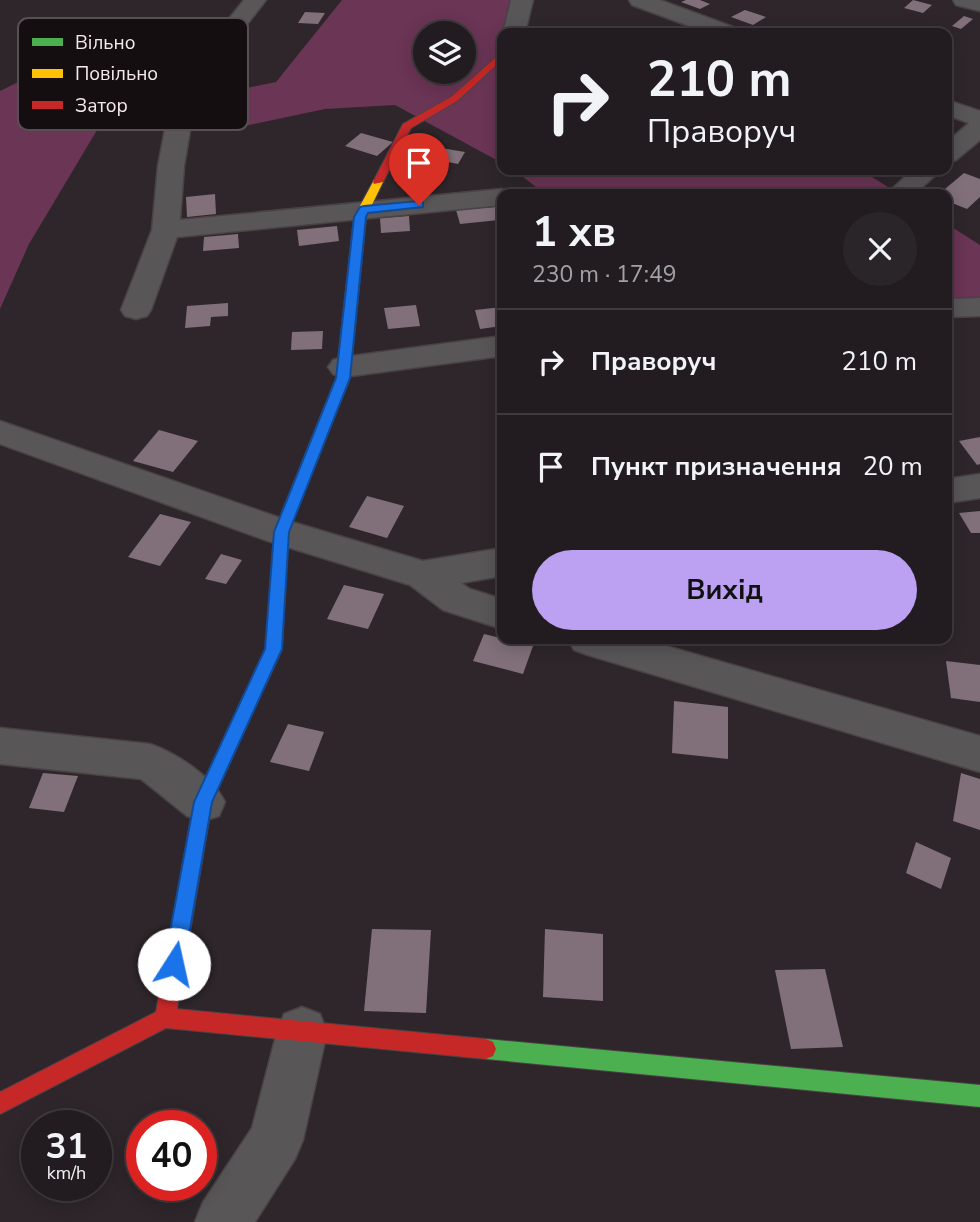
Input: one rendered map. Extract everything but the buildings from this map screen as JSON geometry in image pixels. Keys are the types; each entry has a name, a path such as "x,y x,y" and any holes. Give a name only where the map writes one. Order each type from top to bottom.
{"street":[{"path":"241,18 255,0"},
{"path":"515,28 522,0"},
{"path":"640,0 715,28"},
{"path":"964,0 980,5"},
{"path":"164,1018 203,802 274,649 281,532 343,378 360,217 407,125 454,99 497,60"},
{"path":"952,109 980,119"},
{"path":"952,151 980,127"},
{"path":"136,310 166,230 171,166 178,130"},
{"path":"906,188 922,175"},
{"path":"166,230 497,197"},
{"path":"952,308 980,307"},
{"path":"344,366 497,347"},
{"path":"0,432 281,532 423,575 457,600 497,612"},
{"path":"952,490 980,486"},
{"path":"423,575 497,563"},
{"path":"605,644 980,754"},
{"path":"0,746 150,762 203,802"},
{"path":"0,1103 164,1018 980,1096"},
{"path":"223,1222 276,1140 302,1032"}],"shaded area":[{"path":"342,0 513,0 525,28 497,28 497,160 395,105 325,109 248,125 248,88 276,82"},
{"path":"18,82 18,130 97,130 29,244 0,309 0,91"},
{"path":"520,175 869,175 891,189 539,189"},
{"path":"952,227 980,245 980,307 952,308"}],"traffic: fast":[{"path":"486,1049 980,1096"}],"traffic: slow":[{"path":"261,677 274,649 281,532 343,378 360,217 378,182"}],"traffic: jam":[{"path":"378,182 407,126 454,99 497,60"},
{"path":"0,1103 165,1018 203,802 261,677"},
{"path":"165,1018 486,1049"}],"route":[{"path":"174,964 203,802 274,649 281,532 343,378 360,217 364,210 419,205"}]}
